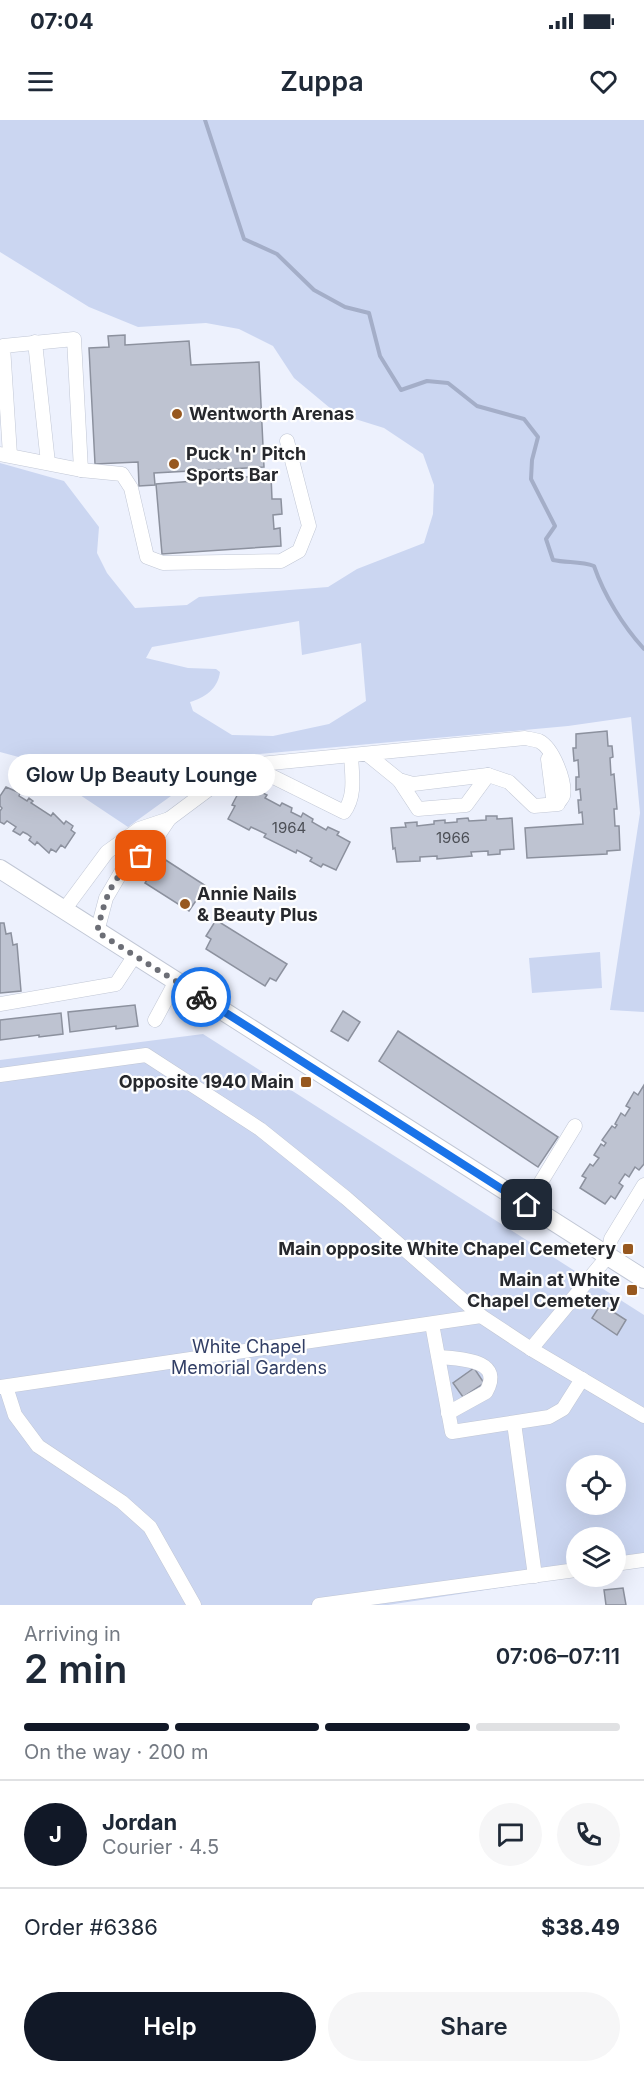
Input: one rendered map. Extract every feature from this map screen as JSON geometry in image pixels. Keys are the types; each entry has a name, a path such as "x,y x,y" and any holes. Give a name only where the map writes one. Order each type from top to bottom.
{"main road":[{"path":"0,869 644,1279"}],"lane":[{"path":"81,470 74,339 3,346 5,455 81,470 122,474 131,488 147,557 163,563 281,561 299,551 309,526 286,441"},
{"path":"35,342 48,464"},
{"path":"64,910 107,852 139,829 169,819 240,765 525,738 539,741 547,747 554,758 561,778 563,796 558,804 534,806 509,782 488,775 413,784 399,780"},
{"path":"547,747 553,798"},
{"path":"366,754 399,780 418,809 466,805 488,775"},
{"path":"249,765 344,812 351,803 353,782 351,756"},
{"path":"298,789 311,789 339,801"},
{"path":"97,932 106,898 123,869 151,846 169,819"},
{"path":"0,1004 116,984 135,955"},
{"path":"155,1020 176,981"},
{"path":"0,1075 146,1055 260,1128 346,1198 481,1316 531,1349 644,1416"},
{"path":"527,1205 575,1126"},
{"path":"531,1349 608,1256 611,1239 644,1185"},
{"path":"194,1605 150,1527 122,1502 38,1446 15,1415 3,1387 481,1316"},
{"path":"432,1324 452,1432 544,1419 563,1409 582,1379"},
{"path":"439,1357 476,1361 484,1366 490,1377 486,1392 448,1413"},
{"path":"514,1423 535,1576"},
{"path":"626,1562 644,1560"},
{"path":"319,1605 566,1571"}],"green space":[{"path":"0,120 644,120 644,1012 610,1010 640,813 631,717 568,726 225,757 128,827 26,759 0,752 0,463 64,481 99,527 97,553 107,573 135,608 187,605 199,597 328,587 357,569 424,543 433,514 434,485 423,454 384,428 336,413 294,378 273,346 239,329 206,323 138,327 89,307 0,252","holes":["299,621 302,655 361,643 366,701 329,724 273,736 232,735 193,711 190,702 205,695 213,688 220,672 216,669 188,668 146,658 152,647"]},
{"path":"600,952 602,988 532,993 529,958"},
{"name":"White Chapel Memorial Gardens","path":"203,1034 644,1315 644,1566 626,1569 626,1527 566,1527 566,1578 388,1605 0,1605 0,1060"}],"building":[{"name":"Wentworth Arenas","path":"125,335 125,345 189,341 191,365 259,362 264,467 154,473 155,485 139,486 138,462 95,464 89,348 109,347 108,336"},
{"name":"Wentworth Arenas","path":"271,475 272,499 281,499 282,514 273,515 274,529 280,528 281,546 162,554 156,484"},
{"path":"607,731 608,746 612,746 611,775 614,774 617,809 614,809 615,826 619,826 620,850 607,851 607,854 527,858 525,828 583,824 582,812 579,813 580,789 576,790 576,777 579,777 578,760 574,761 573,748 576,748 576,734"},
{"path":"242,786 255,793 257,790 267,795 265,798 280,806 282,803 292,808 291,812 301,817 303,813 313,819 312,822 326,830 328,827 339,832 337,835 350,842 336,870 323,864 321,867 310,861 312,858 297,850 296,853 264,837 266,834 251,827 249,830 228,819"},
{"path":"6,787 20,793 19,796 27,801 29,798 33,801 31,803 51,816 53,813 64,824 66,821 73,826 71,830 75,833 65,848 61,845 56,852 51,849 49,853 37,842 35,845 29,840 31,837 27,834 23,832 20,835 13,831 16,827 7,821 4,824 0,822 2,808 0,796"},
{"path":"486,816 497,816 497,819 512,818 514,849 500,850 500,854 488,855 488,851 471,852 472,856 437,859 437,856 420,857 420,861 397,862 391,828 406,827 405,823 417,822 417,826 434,824 434,821 457,822 457,819 468,818 469,821 486,820"},
{"path":"161,857 206,886 189,911 145,883"},
{"path":"216,920 287,964 276,981 270,978 265,986 206,949 211,939 206,936"},
{"path":"0,923 4,923 6,934 11,933 13,945 17,944 21,991 0,993"},
{"path":"135,1005 138,1026 116,1029 116,1026 70,1032 68,1012"},
{"path":"343,1011 360,1022 348,1041 331,1031"},
{"path":"61,1013 63,1034 0,1040 0,1020"},
{"path":"398,1031 558,1137 538,1167 379,1061"},
{"path":"644,1085 644,1164 639,1170 635,1167 629,1177 625,1174 619,1183 623,1186 615,1199 611,1196 605,1204 580,1188 586,1178 582,1176 590,1164 593,1166 599,1158 594,1155 601,1144 604,1146 606,1143 602,1140 612,1126 615,1128 621,1113 625,1116 630,1108 626,1106 634,1092 638,1095"},
{"path":"601,1304 626,1320 617,1335 592,1318"},
{"path":"474,1368 484,1383 463,1397 453,1383"},
{"path":"623,1588 626,1605 606,1605 604,1590"}],"waterway":[{"path":"205,120 244,239 277,254 314,290 345,307 369,313 380,356 401,390 427,381 448,383 477,406 524,419 538,437 532,460 531,479 555,526 546,539 553,560 594,566 615,610 644,649"}],"way so far":[{"path":"141,856 123,869 106,898 97,932 201,997"}],"place":[{"name":"Wentworth Arenas","path":"177,414"},
{"name":"Puck 'n' Pitch Sports Bar","path":"174,464"},
{"name":"Glow Up Beauty Lounge","path":"141,856"},
{"name":"Annie Nails & Beauty Plus","path":"185,904"},
{"name":"Opposite 1940 Main","path":"306,1082"},
{"name":"Main opposite White Chapel Cemetery","path":"628,1249"},
{"name":"Main at White Chapel Cemetery","path":"632,1290"}],"route":[{"path":"201,997 527,1205"}]}
